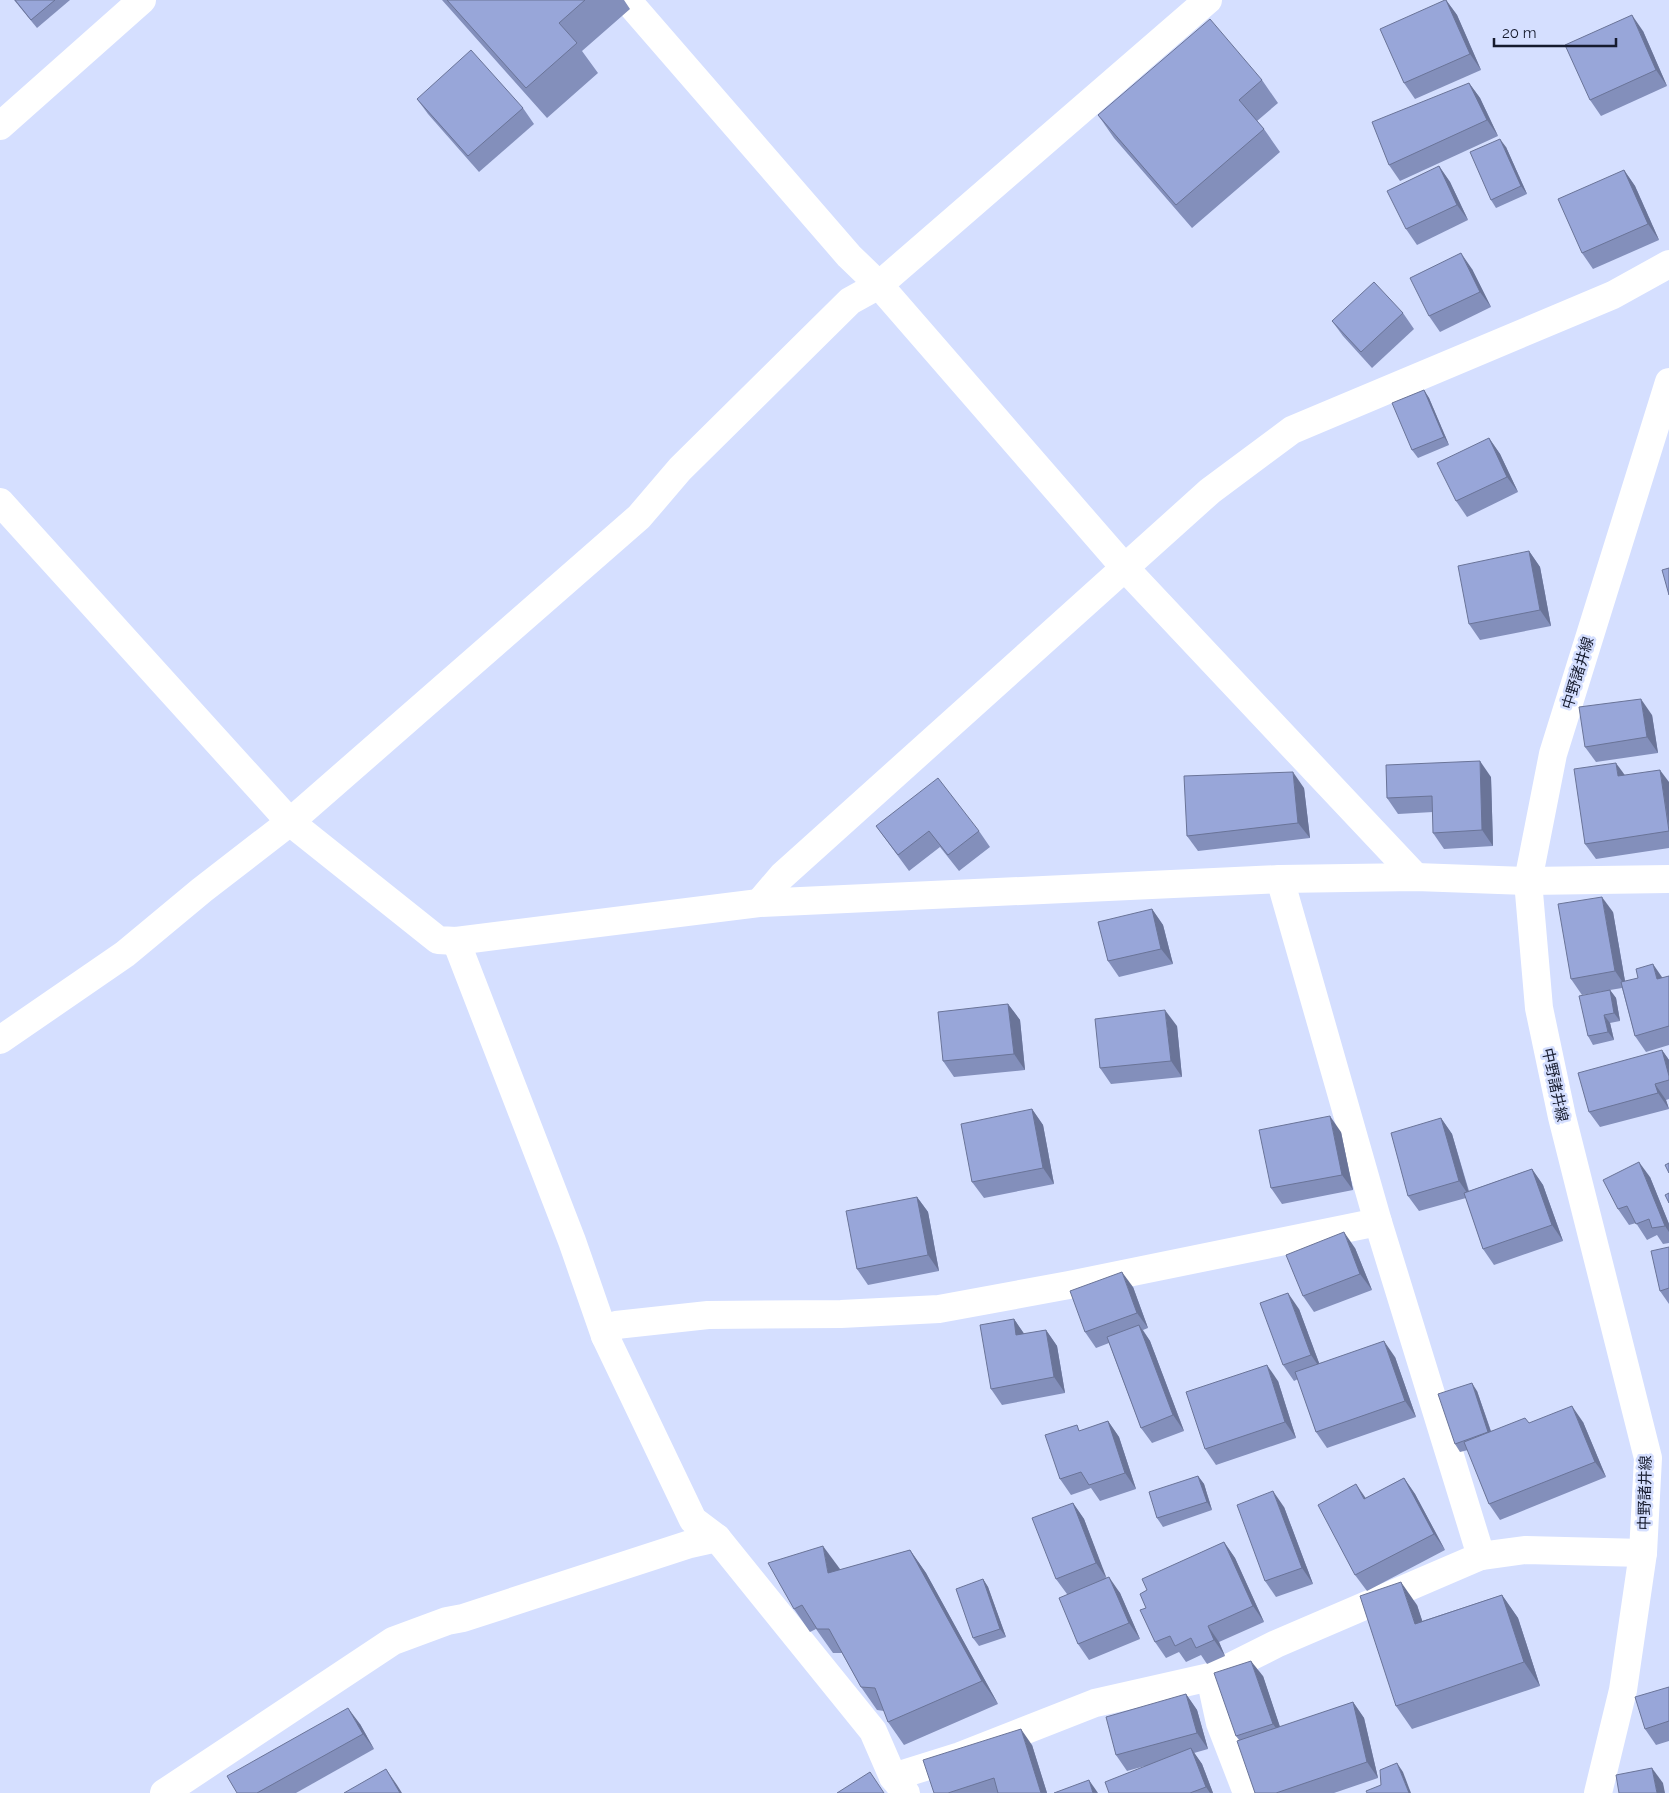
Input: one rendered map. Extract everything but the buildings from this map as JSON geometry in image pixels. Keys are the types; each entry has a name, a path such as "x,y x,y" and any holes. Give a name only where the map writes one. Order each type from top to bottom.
{"street":[{"path":"0,126 142,0"},
{"path":"627,0 849,256 879,285 1125,568 1416,877"},
{"path":"0,1040 125,954 202,890 290,822 638,517 680,469 850,301 879,285 1208,0"},
{"path":"759,903 782,876 1210,491 1292,430 1613,295 1669,264"},
{"name":"中野諸井線","path":"1598,1793 1624,1690 1643,1553 1648,1458 1562,1117 1542,1026 1528,881 1553,754 1669,382"},
{"path":"0,502 290,822 438,940 456,941 759,903 1280,878 1416,877 1528,881 1669,879"},
{"path":"1280,878 1378,1222 1482,1556"},
{"path":"456,941 572,1241 604,1336 693,1520 717,1538 874,1731 899,1785 960,1756 1095,1703 1210,1677 1276,1644 1482,1556 1526,1550 1643,1553"},
{"path":"604,1336 616,1326 708,1315 841,1314 939,1309 1069,1286 1378,1222"},
{"path":"164,1793 393,1641 447,1621 464,1618 690,1544 717,1538"},
{"path":"1210,1677 1220,1723 1247,1793"}]}
